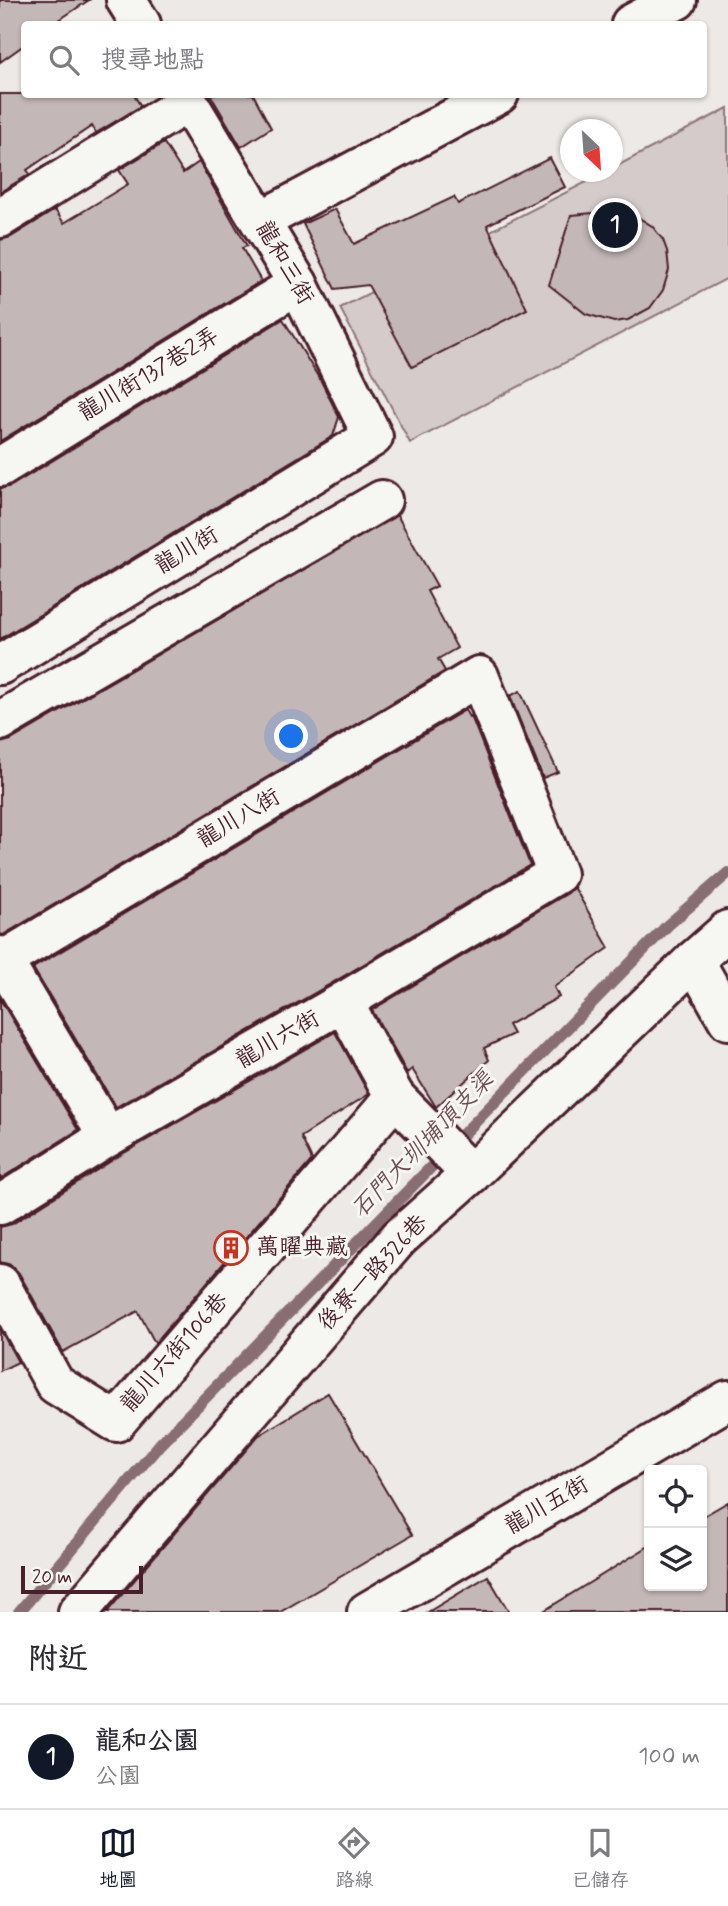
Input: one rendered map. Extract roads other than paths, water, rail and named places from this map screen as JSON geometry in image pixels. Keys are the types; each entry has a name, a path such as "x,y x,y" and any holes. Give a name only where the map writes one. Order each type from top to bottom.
{"lane":[{"path":"126,0 139,21"},
{"path":"637,21 677,0"},
{"path":"0,218 186,98"},
{"name":"龍和三街","path":"186,98 298,284 373,438"},
{"path":"260,221 491,98"},
{"name":"龍川街137巷2弄","path":"0,467 298,284"},
{"name":"龍川街","path":"0,665 373,438"},
{"path":"0,721 382,500"},
{"name":"龍川八街","path":"1,959 479,676 557,874"},
{"name":"龍川六街","path":"0,1205 108,1137 343,1002 557,874"},
{"name":"後寮一路326巷","path":"78,1612 399,1238 466,1170 728,930"},
{"path":"1,959 108,1137"},
{"path":"694,960 728,1020"},
{"path":"343,1002 395,1097 466,1170"},
{"name":"龍川六街106巷","path":"0,1284 55,1384 116,1422 395,1097"},
{"name":"龍川五街","path":"367,1612 728,1400"}],"waterway":[{"name":"石門大圳埔頂支渠","path":"19,1612 160,1444 668,925 728,873"}],"place":[{"name":"龍和公園","path":"615,225"},
{"name":"萬曜典藏","path":"231,1248"}]}
